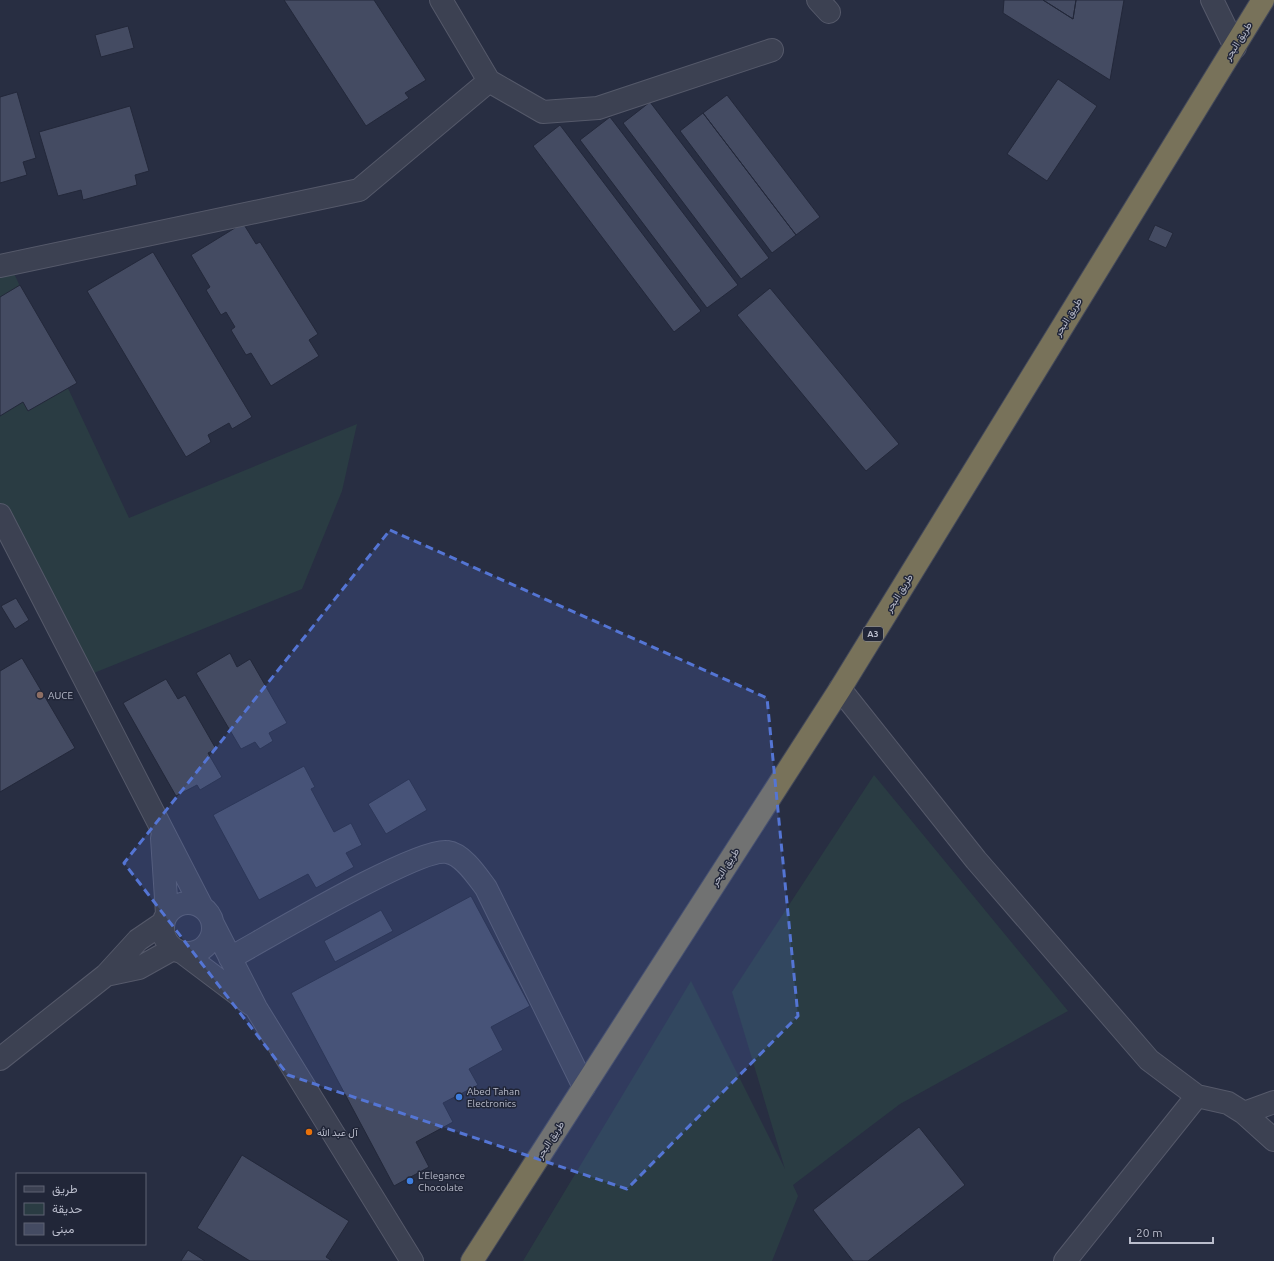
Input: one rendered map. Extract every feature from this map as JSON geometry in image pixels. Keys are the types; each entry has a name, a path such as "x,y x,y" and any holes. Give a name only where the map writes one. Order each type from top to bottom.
{"highway":[{"name":"طريق البحر","path":"472,1261 840,689 1264,0"}],"street":[{"path":"441,0 489,81 543,112 598,108 772,50"},
{"path":"1212,0 1235,47"},
{"path":"0,266 359,190 489,81"},
{"path":"0,515 162,831 256,1008 412,1261"},
{"path":"840,689 976,860 1149,1060 1197,1096 1228,1103 1244,1113 1274,1140"},
{"path":"162,831 165,919 163,933 166,942 256,1008"},
{"path":"230,958 390,870 433,852 448,852 470,866 486,888 584,1087"},
{"path":"0,1058 106,975 132,945 165,919 174,907 192,903 207,915 212,933 209,942 202,950 193,953 178,951 139,968 106,975"},
{"path":"1065,1261 1197,1096"},
{"path":"1244,1113 1274,1102"}],"highlighted area":[{"path":"390,530 767,698 798,1016 627,1189 288,1075 124,863"}],"green space":[{"path":"10,265 129,518 357,424 342,491 302,589 79,679 0,536 0,268"},
{"path":"874,775 1068,1011 900,1104 793,1185 798,1196 772,1261 523,1261 691,981 785,1169 732,992"}],"building":[{"path":"284,0 374,0 426,80 405,93 409,98 366,126"},
{"path":"1004,0 1043,0 1073,19 1076,0 1124,0 1110,80 1003,13"},
{"path":"1043,0 1076,0 1073,19"},
{"path":"128,26 134,48 101,57 95,35"},
{"path":"1058,79 1097,106 1047,181 1007,154"},
{"path":"17,92 36,158 23,162 27,175 0,183 0,97"},
{"path":"727,95 820,217 796,235 703,113"},
{"path":"650,102 769,258 741,279 623,123"},
{"path":"130,106 149,171 135,175 137,185 83,200 81,190 58,196 39,132"},
{"path":"703,113 796,235 772,253 680,131"},
{"path":"610,117 738,285 707,308 580,140"},
{"path":"560,125 701,311 674,332 533,146"},
{"path":"243,223 256,244 260,242 318,334 309,340 319,356 271,386 251,353 246,355 231,330 235,327 226,312 221,315 206,290 210,287 191,255"},
{"path":"1155,225 1173,233 1166,248 1148,240"},
{"path":"153,252 252,417 232,429 229,423 208,435 211,442 186,457 87,291"},
{"path":"20,285 77,383 28,411 23,402 0,416 0,297"},
{"path":"770,288 899,444 866,471 737,315"},
{"path":"16,598 29,620 15,629 1,606"},
{"path":"230,653 237,667 250,659 287,723 269,733 273,741 260,749 255,742 241,749 196,673"},
{"path":"22,658 75,748 0,792 0,671"},
{"path":"166,679 178,699 185,695 216,749 208,753 222,777 200,790 197,785 176,796 123,703"},
{"path":"304,766 315,787 311,789 334,832 351,823 362,845 346,853 354,867 316,888 308,874 259,900 213,815"},
{"path":"409,779 427,810 386,834 368,804"},
{"path":"471,896 530,1006 491,1027 503,1050 469,1069 478,1085 443,1103 453,1122 416,1142 429,1167 394,1186 291,993"},
{"path":"381,910 393,931 335,962 324,941"},
{"path":"919,1127 965,1185 868,1261 853,1261 813,1210"},
{"path":"242,1155 349,1221 326,1257 332,1261 250,1261 197,1228"},
{"path":"188,1250 205,1261 181,1261"}],"place":[{"name":"AUCE","path":"40,695"},
{"name":"Abed Tahan Electronics","path":"459,1097"},
{"name":"آل عبد الله","path":"309,1132"},
{"name":"L’Elegance Chocolate","path":"410,1181"}]}
